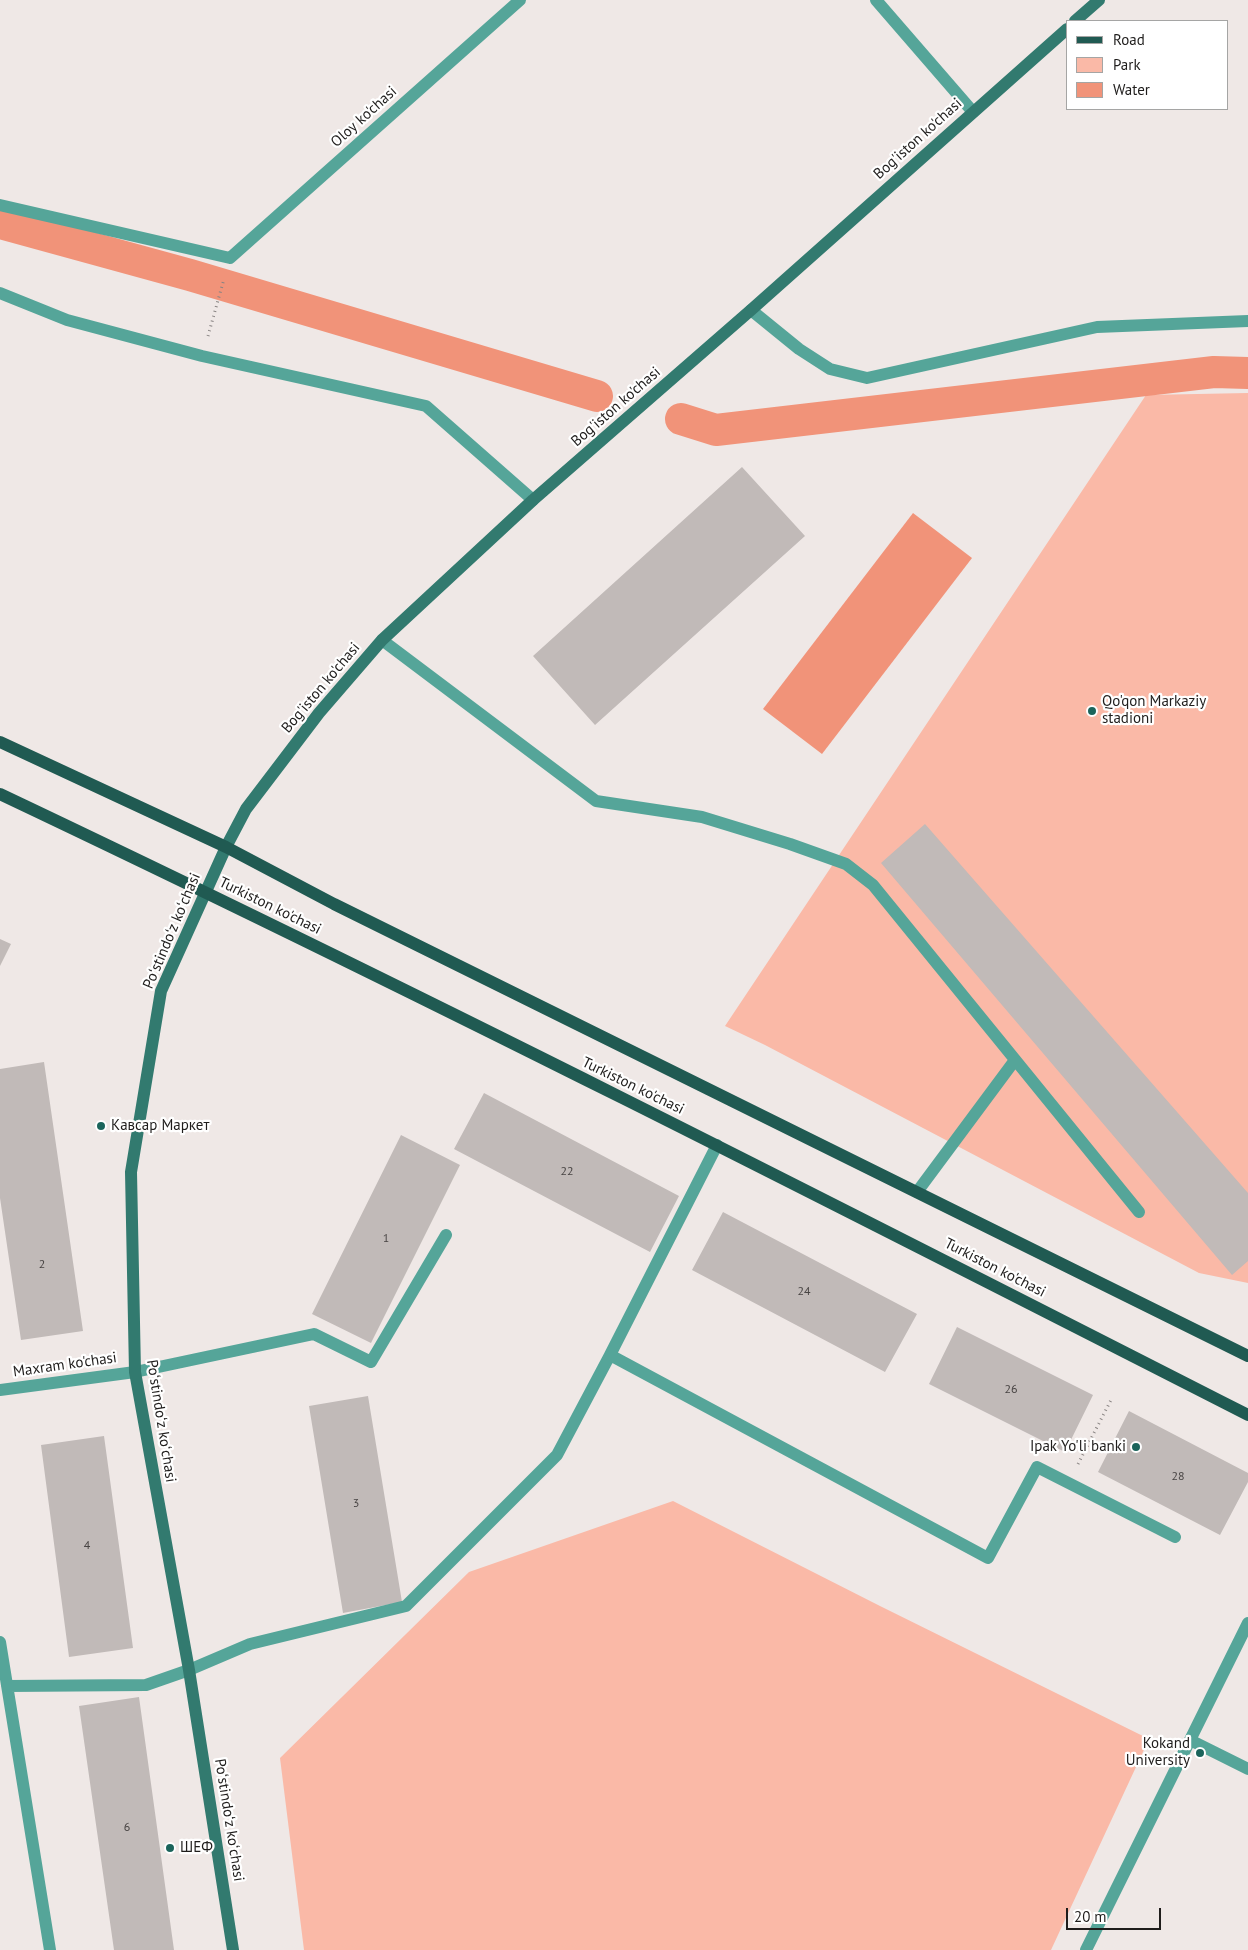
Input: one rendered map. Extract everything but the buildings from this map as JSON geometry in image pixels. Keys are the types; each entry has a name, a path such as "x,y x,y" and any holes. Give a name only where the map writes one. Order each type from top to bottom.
{"main road":[{"path":"1076,20 1099,0"},
{"name":"Bog'iston ko'chasi","path":"226,847 246,809 319,713 382,640 533,500 751,310 1066,30"},
{"name":"Turkiston ko'chasi","path":"0,742 226,847 334,904 1248,1356"},
{"name":"Turkiston ko'chasi","path":"0,794 206,892 717,1146 1248,1415"},
{"name":"Poʻstindoʻz koʻchasi","path":"226,847 161,991 131,1172 135,1372 189,1670 233,1950"}],"street":[{"name":"Oloy ko'chasi","path":"230,258 520,0"},
{"path":"876,0 973,112"},
{"path":"0,205 230,258"},
{"path":"0,292 67,320 202,356 426,406 533,500"},
{"path":"751,310 799,349 830,369 867,378 1097,327 1248,321"},
{"path":"382,640 596,800 702,817 790,844 846,864 873,885 1139,1212"},
{"path":"917,1192 1015,1060"},
{"path":"7,1686 146,1685 189,1670 250,1644 406,1606 557,1455 717,1146"},
{"name":"Maxram ko'chasi","path":"0,1390 135,1372 314,1334 371,1362 446,1235"},
{"path":"610,1355 988,1558 1037,1466 1175,1537"},
{"path":"1086,1950 1248,1623"},
{"path":"0,1642 50,1950"},
{"path":"1190,1740 1248,1768"}],"path":[{"path":"202,356 230,258"},
{"path":"1069,1483 1112,1398"}],"green space":[{"name":"Qo'qon Markaziy stadioni","path":"1248,393 1248,1283 1199,1273 765,1045 725,1026 1146,395"},
{"path":"673,1501 1149,1739 1051,1950 304,1950 280,1758 469,1572"}],"water":[{"path":"913,513 972,558 822,754 763,709"}],"waterway":[{"path":"0,223 190,275 597,396"},
{"path":"681,419 716,430 1214,372 1248,373"}],"place":[{"name":"Qo'qon Markaziy stadioni","path":"1092,711"},
{"name":"Кавсар Маркет","path":"101,1126"},
{"name":"Ipak Yo'li banki","path":"1136,1447"},
{"name":"Kokand University","path":"1200,1753"},
{"name":"ШЕФ","path":"170,1848"}]}
